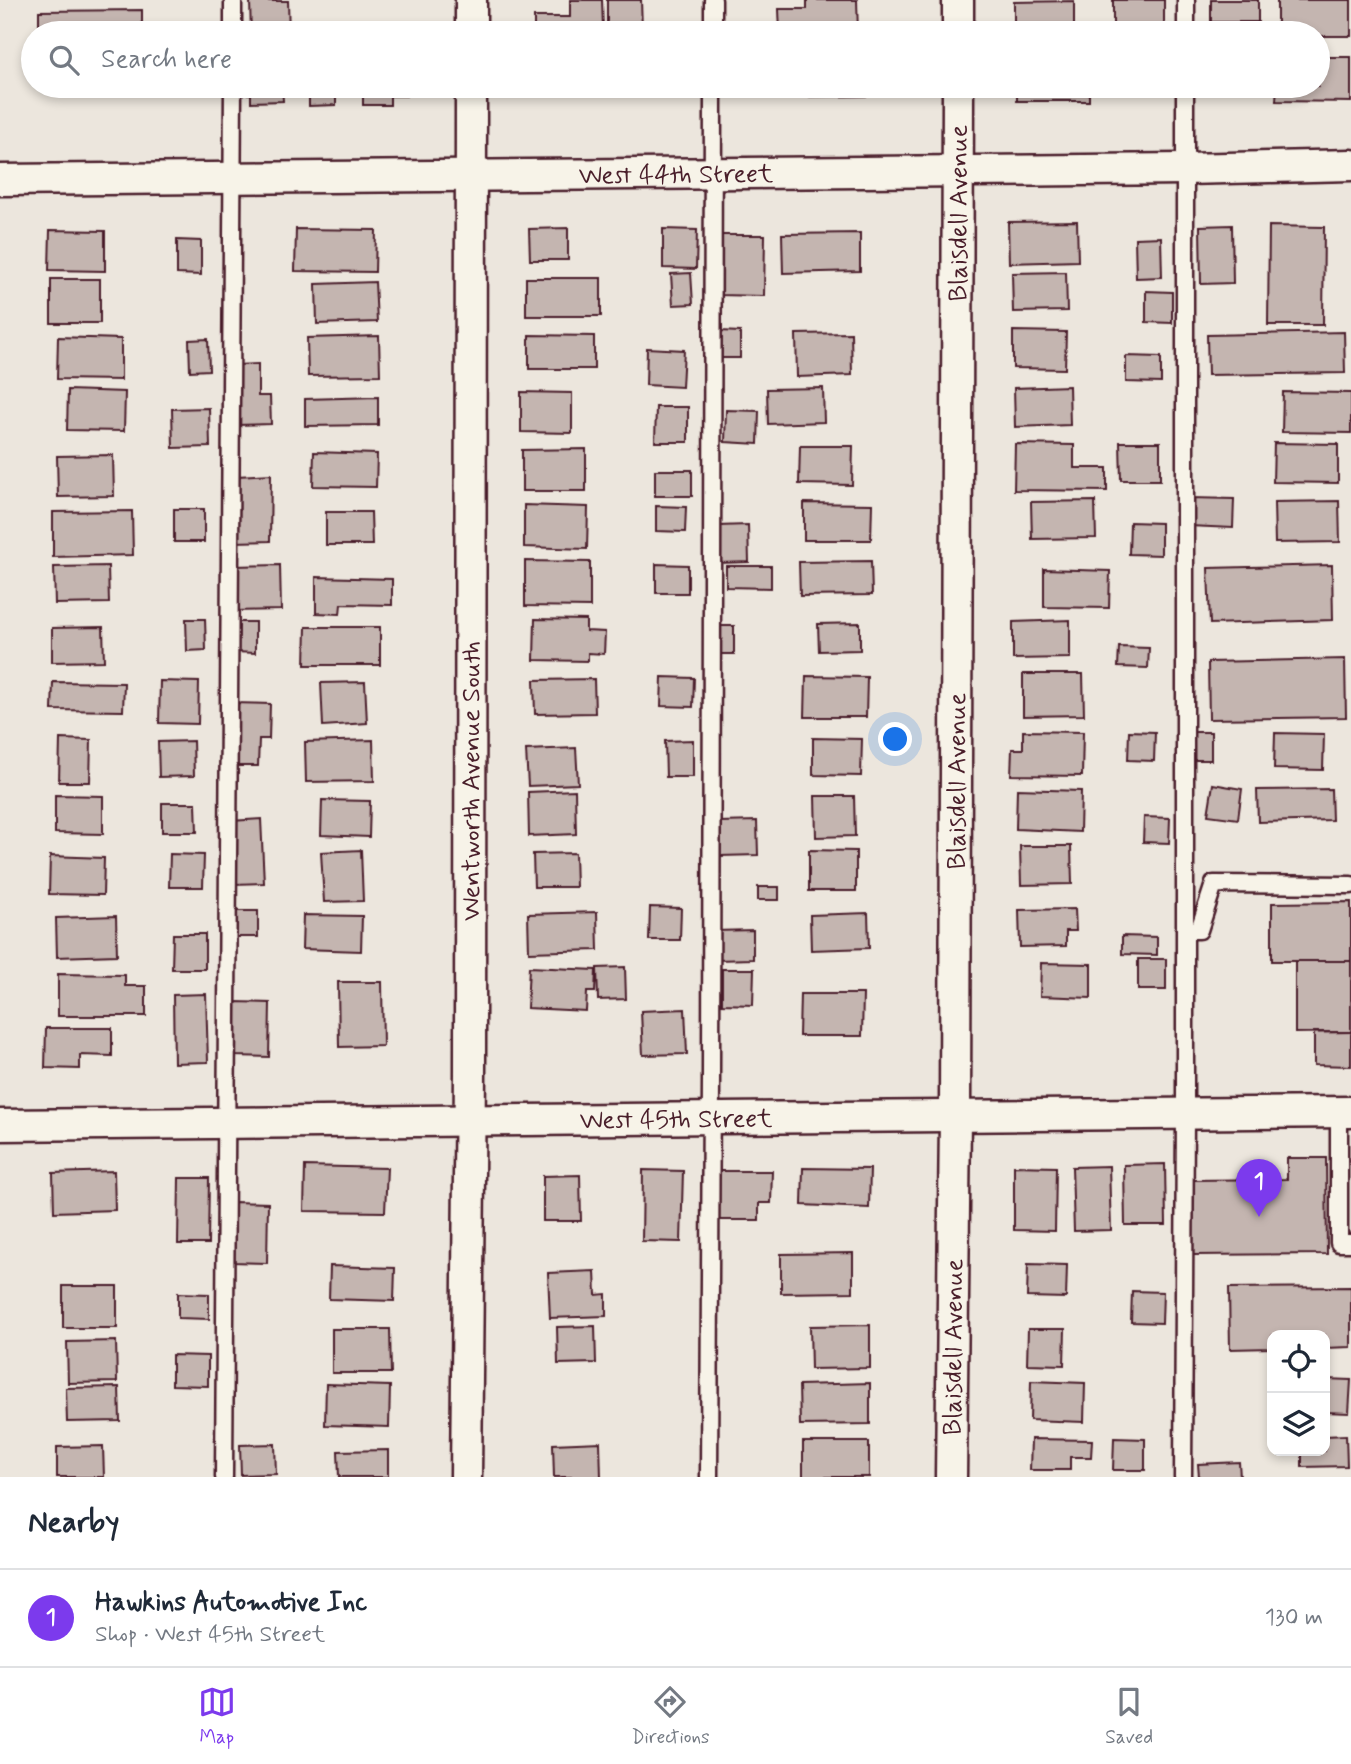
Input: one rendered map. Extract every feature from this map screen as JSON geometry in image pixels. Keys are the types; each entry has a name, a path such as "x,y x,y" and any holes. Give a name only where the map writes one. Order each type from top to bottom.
{"street":[{"path":"471,0 471,21"},
{"path":"958,0 958,21"},
{"name":"Wentworth Avenue South","path":"466,1477 470,1121 471,98"},
{"name":"Blaisdell Avenue","path":"951,1477 955,1117 958,98"},
{"name":"West 44th Street","path":"0,180 471,177 1351,165"},
{"name":"West 45th Street","path":"0,1125 1345,1112"}],"lane":[{"path":"233,0 233,21"},
{"path":"713,0 713,21"},
{"path":"1186,0 1186,21"},
{"path":"223,1477 233,98"},
{"path":"709,1477 713,98"},
{"path":"1183,1477 1185,98"},
{"path":"1185,930 1199,930 1214,884 1351,885"},
{"path":"1345,1112 1339,1243 1351,1243"}],"building":[{"path":"570,0 602,0 603,21 534,21 534,17 570,17"},
{"path":"607,0 641,0 642,21 607,21"},
{"path":"807,0 857,0 858,21 780,21 779,9 807,9"},
{"path":"1113,0 1164,0 1164,21 1113,21"},
{"path":"1211,0 1258,0 1258,21 1211,21"},
{"path":"1277,0 1351,0 1351,36 1330,36 1330,21 1277,21"},
{"path":"250,1 288,1 289,21 251,21"},
{"path":"1074,1 1074,21 1014,21 1014,2"},
{"path":"142,10 142,21 39,21 39,11"},
{"path":"1330,57 1351,57 1351,102 1276,101 1276,98 1330,98"},
{"path":"251,98 283,98 283,101 251,102"},
{"path":"309,98 336,98 336,105 309,106"},
{"path":"363,98 390,98 390,105 363,105"},
{"path":"1017,98 1089,98 1089,101 1017,101"},
{"path":"1077,221 1078,261 1009,263 1008,222"},
{"path":"1232,225 1233,283 1201,284 1200,226"},
{"path":"1269,226 1324,227 1323,325 1268,325"},
{"path":"568,228 568,260 530,260 529,229"},
{"path":"296,229 376,230 375,272 295,271"},
{"path":"663,229 697,230 696,269 663,268"},
{"path":"50,230 105,231 105,271 49,270"},
{"path":"860,233 860,271 783,273 782,234"},
{"path":"720,235 765,235 764,296 719,295"},
{"path":"1161,237 1162,277 1136,278 1135,238"},
{"path":"177,240 201,241 201,275 177,274"},
{"path":"1066,272 1067,311 1013,312 1012,273"},
{"path":"691,273 693,304 673,305 671,274"},
{"path":"526,278 601,278 601,316 526,316"},
{"path":"51,279 100,279 100,323 51,323"},
{"path":"375,282 377,322 317,324 316,284"},
{"path":"1146,291 1172,292 1172,323 1146,322"},
{"path":"720,331 740,332 740,358 720,358"},
{"path":"1013,331 1066,332 1065,369 1013,368"},
{"path":"1344,332 1345,373 1208,375 1207,335"},
{"path":"851,333 852,375 797,377 796,334"},
{"path":"529,335 594,336 594,369 529,369"},
{"path":"379,336 380,375 308,376 307,338"},
{"path":"58,337 121,339 121,380 57,379"},
{"path":"208,339 209,370 190,371 189,340"},
{"path":"647,348 684,350 682,387 646,385"},
{"path":"1126,356 1161,357 1161,383 1126,382"},
{"path":"258,364 258,396 270,396 271,424 237,425 236,365"},
{"path":"1069,386 1070,425 1015,427 1014,388"},
{"path":"823,388 824,422 768,424 767,389"},
{"path":"68,390 125,392 124,431 67,430"},
{"path":"521,392 572,393 572,433 521,432"},
{"path":"1283,392 1351,393 1351,433 1282,432"},
{"path":"378,397 378,425 305,426 305,399"},
{"path":"656,407 688,407 688,442 655,442"},
{"path":"209,408 210,447 173,448 172,409"},
{"path":"726,410 759,411 758,444 725,442"},
{"path":"1120,442 1160,442 1160,480 1121,480"},
{"path":"1274,443 1338,444 1338,483 1273,482"},
{"path":"1015,444 1074,445 1074,468 1107,468 1107,491 1014,490"},
{"path":"800,446 853,446 852,485 799,484"},
{"path":"586,449 586,491 522,491 522,450"},
{"path":"314,452 377,454 376,487 313,486"},
{"path":"113,455 114,496 58,497 57,456"},
{"path":"655,470 692,470 692,496 655,496"},
{"path":"271,474 270,541 234,542 237,476"},
{"path":"1190,498 1234,499 1233,528 1189,526"},
{"path":"1095,501 1096,538 1032,539 1031,502"},
{"path":"1339,501 1340,542 1275,543 1274,502"},
{"path":"804,503 872,504 871,540 804,540"},
{"path":"524,505 588,507 587,549 524,547"},
{"path":"656,506 686,507 685,532 656,531"},
{"path":"174,509 204,509 204,542 174,542"},
{"path":"132,511 133,555 53,557 53,512"},
{"path":"326,512 371,512 372,545 326,545"},
{"path":"1130,522 1161,523 1161,555 1129,554"},
{"path":"748,525 749,562 718,563 717,526"},
{"path":"525,561 590,562 590,607 525,606"},
{"path":"871,561 872,595 800,596 799,562"},
{"path":"656,564 688,565 688,593 656,593"},
{"path":"280,565 281,610 235,611 234,566"},
{"path":"1332,565 1333,620 1210,624 1208,568"},
{"path":"108,566 109,603 55,604 54,567"},
{"path":"726,566 771,566 771,588 726,587"},
{"path":"1044,569 1110,571 1109,608 1044,607"},
{"path":"316,577 392,579 392,605 341,604 340,614 316,613"},
{"path":"186,619 205,619 206,650 187,651"},
{"path":"535,619 586,620 586,631 605,632 604,654 588,653 588,661 534,660"},
{"path":"1070,620 1070,658 1013,659 1013,622"},
{"path":"236,622 255,622 255,653 235,652"},
{"path":"860,623 860,650 819,651 818,624"},
{"path":"716,626 734,626 734,654 716,654"},
{"path":"103,627 104,661 52,662 52,628"},
{"path":"306,627 380,627 380,665 305,665"},
{"path":"1119,647 1149,648 1148,668 1118,667"},
{"path":"1345,659 1346,717 1209,719 1208,662"},
{"path":"1023,674 1083,674 1084,715 1023,716"},
{"path":"806,676 867,677 866,717 805,717"},
{"path":"662,677 694,678 693,707 661,706"},
{"path":"594,679 595,713 535,714 534,680"},
{"path":"160,681 199,682 198,724 159,723"},
{"path":"53,682 124,683 123,711 52,710"},
{"path":"365,682 367,723 323,726 321,683"},
{"path":"233,703 270,704 269,739 259,739 258,766 232,766"},
{"path":"1023,731 1083,732 1082,776 1011,775 1012,749 1023,749"},
{"path":"1129,731 1155,732 1154,761 1128,760"},
{"path":"1194,732 1211,732 1211,760 1194,760"},
{"path":"1275,733 1324,734 1323,770 1274,769"},
{"path":"813,738 862,739 861,776 813,775"},
{"path":"60,739 91,740 90,782 59,782"},
{"path":"373,740 374,781 306,782 305,742"},
{"path":"693,740 693,777 666,777 665,741"},
{"path":"193,741 194,776 159,777 158,742"},
{"path":"576,748 578,784 528,786 526,750"},
{"path":"1213,784 1242,789 1238,819 1208,815"},
{"path":"1017,789 1081,791 1080,832 1016,829"},
{"path":"1331,789 1332,820 1258,822 1257,790"},
{"path":"575,790 576,834 529,836 528,792"},
{"path":"55,795 103,796 103,834 55,833"},
{"path":"815,796 854,796 855,836 816,837"},
{"path":"322,800 370,801 369,837 321,835"},
{"path":"162,803 196,803 197,832 162,832"},
{"path":"1144,817 1170,818 1169,843 1143,842"},
{"path":"261,819 264,883 234,884 231,821"},
{"path":"757,821 758,855 720,856 719,822"},
{"path":"1020,846 1071,846 1072,884 1021,885"},
{"path":"361,850 363,901 324,902 321,852"},
{"path":"809,850 856,851 856,891 809,891"},
{"path":"575,853 576,887 534,887 533,854"},
{"path":"170,854 204,855 203,887 169,887"},
{"path":"50,856 104,858 103,895 49,894"},
{"path":"758,887 779,887 779,900 758,900"},
{"path":"1351,902 1351,961 1272,961 1272,903"},
{"path":"650,907 681,908 680,940 649,940"},
{"path":"1075,909 1076,931 1066,931 1066,946 1020,947 1019,910"},
{"path":"234,911 258,911 258,937 234,937"},
{"path":"597,912 598,950 529,952 528,914"},
{"path":"868,913 869,948 811,950 810,915"},
{"path":"303,915 362,916 361,951 302,949"},
{"path":"116,916 117,955 57,957 56,918"},
{"path":"753,930 753,959 715,960 714,931"},
{"path":"173,934 205,934 205,969 172,969"},
{"path":"1122,936 1157,937 1157,955 1122,954"},
{"path":"1138,959 1166,959 1166,990 1138,990"},
{"path":"1295,961 1351,961 1351,1032 1295,1033"},
{"path":"1041,963 1091,964 1091,998 1040,996"},
{"path":"529,967 596,970 595,992 587,992 586,1011 527,1008"},
{"path":"625,967 626,999 598,1000 597,968"},
{"path":"722,969 754,969 753,1005 722,1004"},
{"path":"58,974 125,975 125,986 146,986 146,1016 58,1016"},
{"path":"338,982 382,982 383,1046 339,1047"},
{"path":"206,994 208,1062 174,1063 173,995"},
{"path":"800,994 863,994 862,1036 799,1036"},
{"path":"235,1002 270,1003 269,1057 234,1056"},
{"path":"685,1009 687,1054 643,1055 641,1011"},
{"path":"46,1028 112,1028 112,1056 80,1055 80,1069 45,1068"},
{"path":"1314,1032 1351,1032 1351,1066 1314,1065"},
{"path":"1287,1158 1326,1158 1327,1254 1193,1255 1192,1180 1287,1179"},
{"path":"1165,1164 1166,1225 1125,1225 1124,1165"},
{"path":"305,1166 387,1168 385,1212 304,1211"},
{"path":"1014,1166 1056,1167 1055,1231 1014,1230"},
{"path":"1109,1166 1111,1230 1074,1231 1072,1167"},
{"path":"803,1168 870,1169 869,1208 802,1205"},
{"path":"643,1170 683,1171 681,1242 642,1241"},
{"path":"114,1171 115,1210 54,1212 53,1173"},
{"path":"715,1171 772,1171 771,1203 759,1203 759,1220 714,1220"},
{"path":"580,1175 581,1221 543,1221 543,1176"},
{"path":"179,1178 209,1178 208,1244 178,1244"},
{"path":"234,1202 268,1203 267,1263 233,1262"},
{"path":"853,1253 853,1292 781,1293 781,1254"},
{"path":"1028,1264 1067,1265 1066,1298 1027,1297"},
{"path":"330,1266 395,1268 394,1301 329,1299"},
{"path":"595,1271 596,1295 606,1294 606,1316 550,1318 548,1273"},
{"path":"63,1286 117,1286 117,1328 63,1328"},
{"path":"1351,1287 1351,1347 1330,1348 1330,1330 1267,1330 1267,1348 1230,1349 1229,1288"},
{"path":"1132,1291 1163,1292 1162,1323 1131,1322"},
{"path":"178,1293 209,1294 209,1319 178,1318"},
{"path":"870,1325 870,1368 811,1369 810,1326"},
{"path":"595,1326 596,1363 558,1364 557,1327"},
{"path":"332,1329 390,1329 391,1373 332,1373"},
{"path":"1028,1329 1065,1329 1064,1365 1027,1364"},
{"path":"116,1341 117,1382 68,1383 67,1342"},
{"path":"172,1355 208,1356 208,1386 172,1385"},
{"path":"1330,1379 1351,1380 1349,1413 1330,1412"},
{"path":"1031,1381 1085,1383 1084,1422 1030,1420"},
{"path":"870,1383 870,1424 800,1425 799,1385"},
{"path":"326,1384 390,1386 389,1427 325,1425"},
{"path":"119,1387 120,1421 67,1422 66,1388"},
{"path":"1346,1435 1347,1466 1302,1467 1302,1456 1330,1456 1330,1436"},
{"path":"1114,1438 1145,1439 1145,1470 1113,1470"},
{"path":"1031,1439 1092,1440 1091,1457 1070,1457 1070,1470 1030,1470"},
{"path":"600,1442 601,1477 554,1477 553,1444"},
{"path":"803,1442 869,1442 869,1477 803,1477"},
{"path":"275,1444 276,1474 241,1475 240,1445"},
{"path":"103,1446 104,1477 57,1477 57,1447"},
{"path":"388,1450 388,1477 339,1477 338,1451"},
{"path":"1239,1462 1240,1477 1199,1477 1198,1464"}],"place":[{"name":"Hawkins Automotive Inc","path":"1259,1217"}]}
